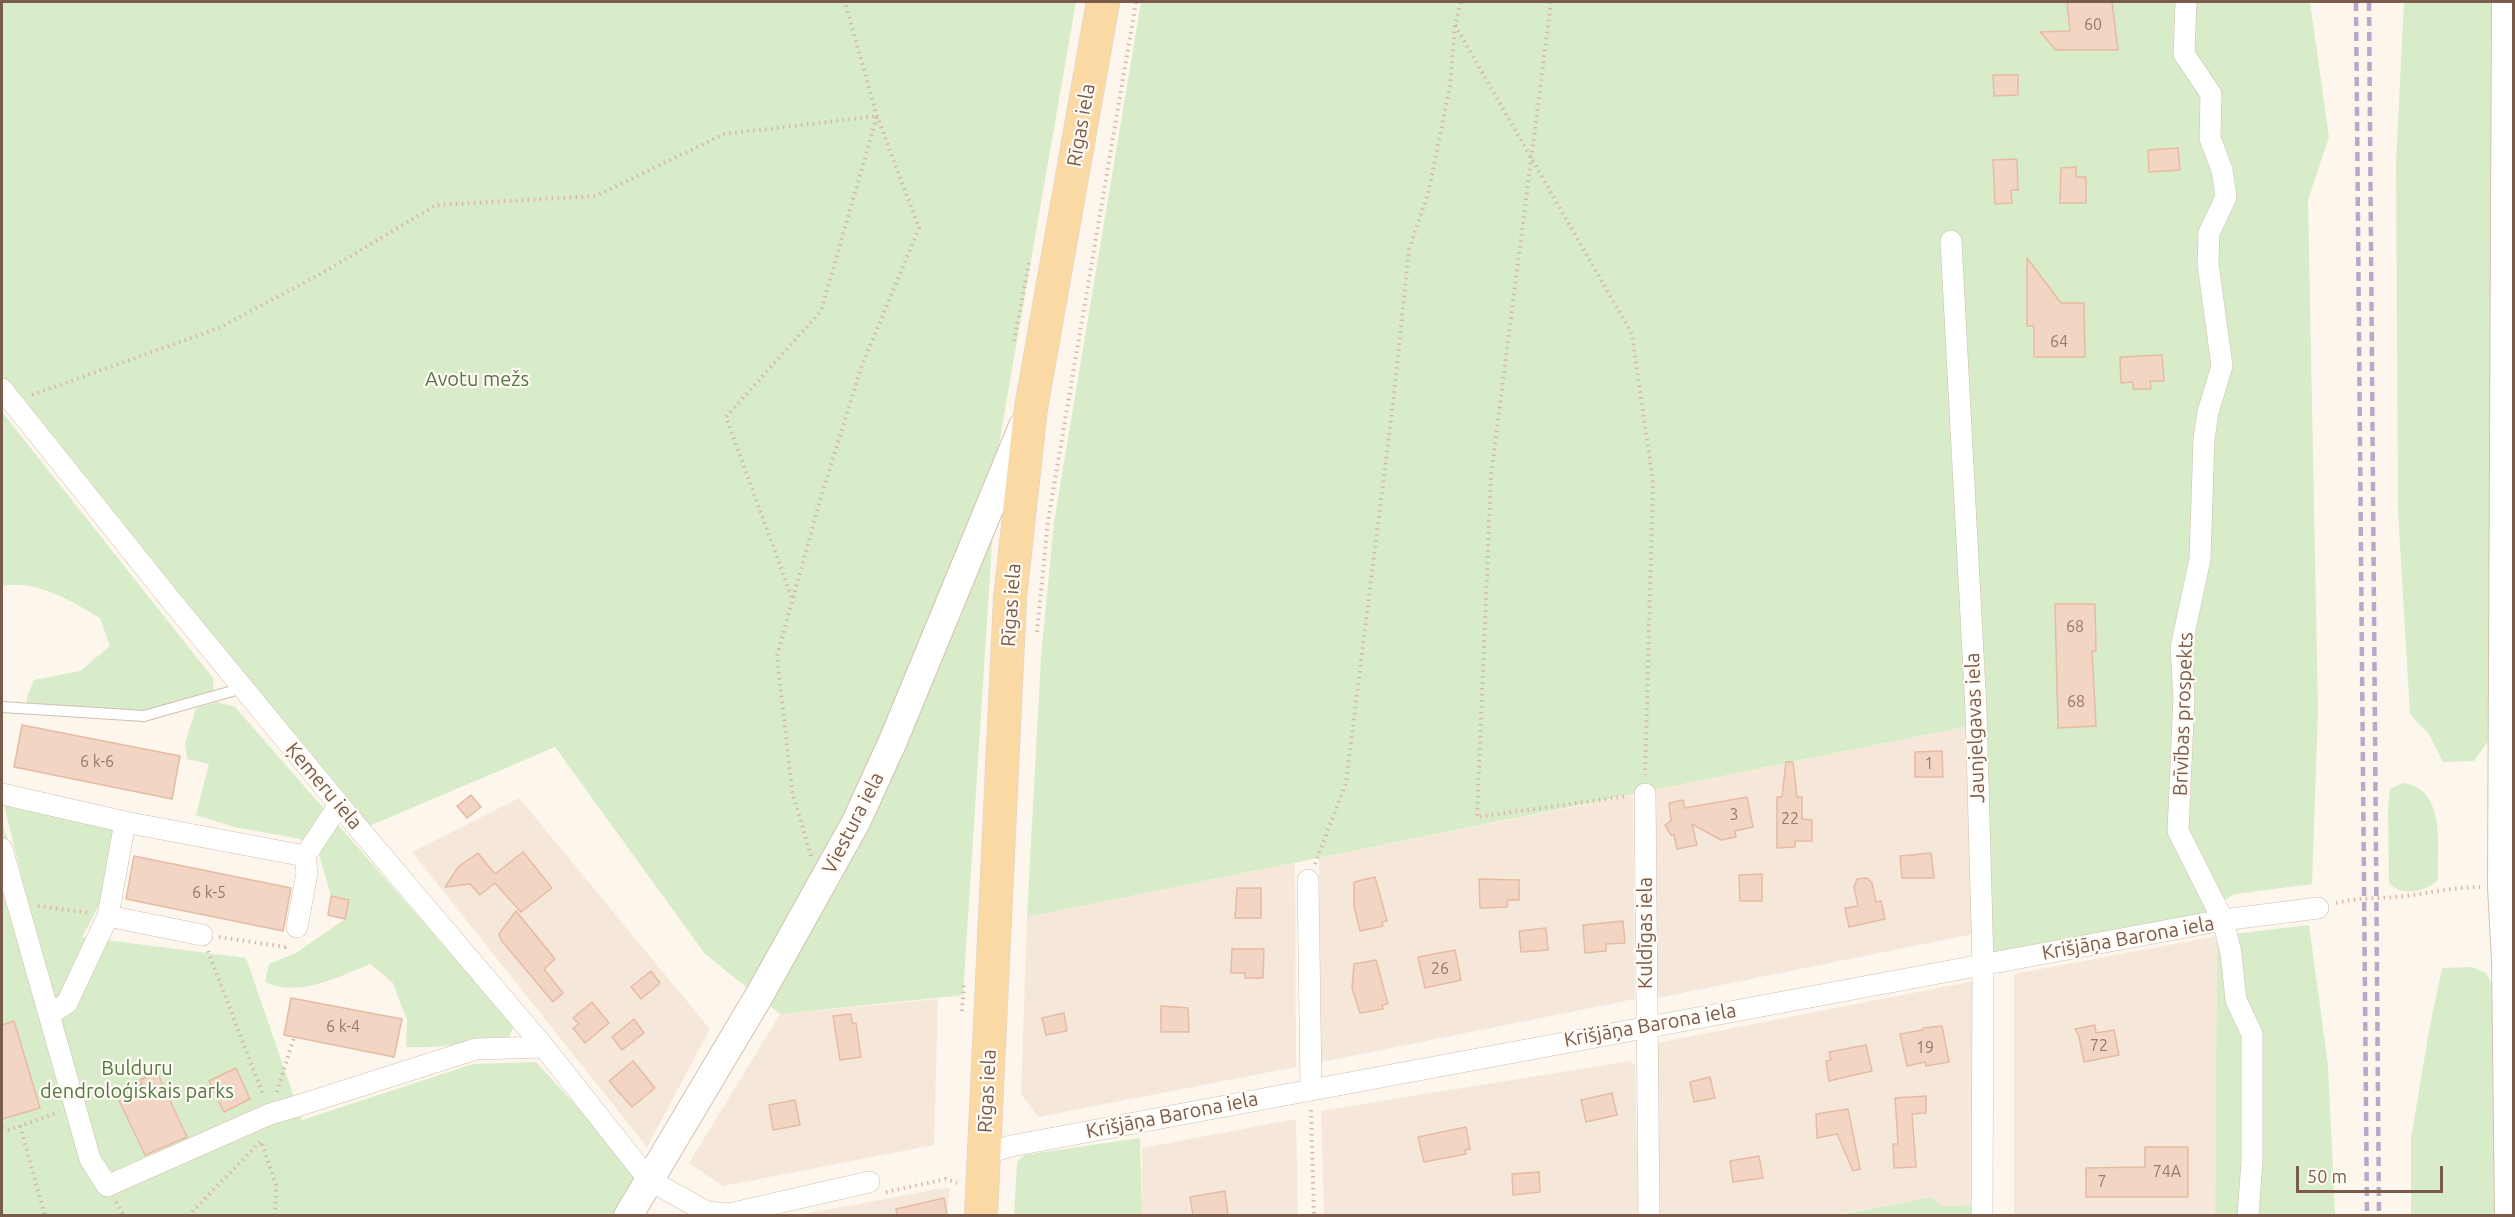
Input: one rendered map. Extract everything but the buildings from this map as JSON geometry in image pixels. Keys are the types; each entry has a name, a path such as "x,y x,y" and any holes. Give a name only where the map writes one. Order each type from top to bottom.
{"main road":[{"name":"Rīgas iela","path":"981,1215 1010,598 1031,408 1103,2"}],"street":[{"name":"Brīvības prospekts","path":"2186,2 2184,54 2211,94 2210,138 2222,170 2226,197 2209,233 2208,264 2222,366 2208,412 2204,439 2200,559 2181,648 2184,698 2178,831 2223,920 2231,953 2236,1000 2252,1034 2252,1161 2248,1215"},
{"path":"2506,2 2510,248 2508,827 2502,887 2510,1098 2509,1215"},
{"name":"Jaunjelgavas iela","path":"1951,241 1976,710 1983,964 1982,1215"},
{"name":"Ķemeru iela","path":"6,396 339,805 544,1047 649,1180"},
{"name":"Viestura iela","path":"628,1215 759,996 856,822 893,741 1031,408"},
{"path":"2,794 125,822 305,856"},
{"name":"Kuldīgas iela","path":"1645,794 1649,1215"},
{"path":"297,927 307,873 305,856 339,805"},
{"path":"49,1015 67,1003 108,916 125,822"},
{"path":"2,849 90,1159 107,1186 270,1114 476,1049 544,1047"},
{"path":"1308,880 1311,1088"},
{"name":"Krišjāņa Barona iela","path":"984,1154 1011,1146 1646,1026 2223,920 2318,908"},
{"path":"108,916 202,935"},
{"path":"649,1180 707,1212 729,1214 868,1182"}],"lane":[{"path":"2,707 144,716 243,688"}],"path":[{"path":"820,888 792,791 777,656 821,498 861,368 919,228 877,116 845,2"},
{"path":"1036,636 1050,511 1136,2"},
{"path":"1308,880 1346,783 1393,404 1409,249 1428,194 1450,86 1455,25 1461,2"},
{"path":"1455,25 1531,157 1632,334 1653,483 1645,794 1477,817 1491,476 1531,157 1551,2"},
{"path":"6,396 219,328 324,272 436,205 596,196 724,134 877,116"},
{"path":"794,601 726,417 821,311 877,116"},
{"path":"2318,908 2363,897 2407,896 2463,887 2502,887"},
{"path":"270,1114 202,935 285,947 297,927"},
{"path":"270,1114 294,1037"},
{"path":"1311,1088 1314,1215"},
{"path":"20,1126 45,1215"},
{"path":"188,1215 261,1141 276,1185 275,1215"},
{"path":"868,1182 881,1193 946,1179 955,1184"}],"shaded area":[{"path":"1970,726 1973,934 1657,998 1655,790"},
{"path":"1633,795 1635,999 1321,1062 1319,858"},
{"path":"519,798 710,1029 647,1147 412,852"},
{"path":"1295,863 1296,1067 1038,1117 1021,1094 1027,917"},
{"path":"2217,936 2215,1215 2014,1215 2014,974"},
{"path":"1974,981 1976,1205 1942,1206 1932,1197 1832,1215 1660,1215 1657,1043"},
{"path":"938,999 934,1145 723,1186 689,1163 780,1014"},
{"path":"1629,1061 1635,1064 1639,1215 1324,1215 1321,1111"},
{"path":"1296,1119 1298,1215 1142,1215 1142,1148"},
{"path":"950,1187 947,1215 798,1215"}],"green space":[{"name":"Avotu mežs","path":"2,2 1076,2 998,450 963,995 780,1014 705,954 555,747 360,830 2,389"},
{"path":"1141,2 2310,2 2329,137 2308,200 2318,711 2312,884 2235,894 2215,905 2223,920 1993,953 1984,723 1027,917 1041,657 1054,522"},
{"path":"2404,2 2493,2 2493,734 2474,761 2443,762 2429,734 2410,714 2398,511 2396,161"},
{"path":"2,412 213,678 214,696 144,716 26,708 27,697 34,680 80,671 110,646 100,618 78,605 40,589 15,585 2,586"},
{"path":"217,702 235,707 514,1026 509,1038 445,1046 406,1047 407,1020 393,983 370,964 332,980 305,987 291,988 265,982 269,964 296,953 345,919 349,900 331,896 319,854 300,839 234,827 196,815 209,764 187,759 185,743 196,708"},
{"path":"2403,783 2417,788 2427,796 2437,821 2438,880 2427,888 2413,891 2400,890 2389,883 2390,789"},
{"name":"Bulduru dendroloģiskais parks","path":"3,801 115,826 101,902 82,937 246,958 302,1120 473,1064 536,1062 641,1176 615,1215 2,1215 2,823 24,887"},
{"path":"2309,925 2328,1065 2335,1215 2215,1216 2217,936"},
{"path":"2472,967 2486,973 2492,984 2493,1095 2498,1215 2411,1216 2411,1138 2442,968"},
{"path":"1140,1138 1142,1215 1014,1215 1017,1162 1024,1155"},
{"path":"1932,1197 1942,1206 1976,1205 1982,1215 1832,1216"}],"railway":[{"path":"2356,2 2367,1216"},
{"path":"2369,2 2379,1216"}]}
